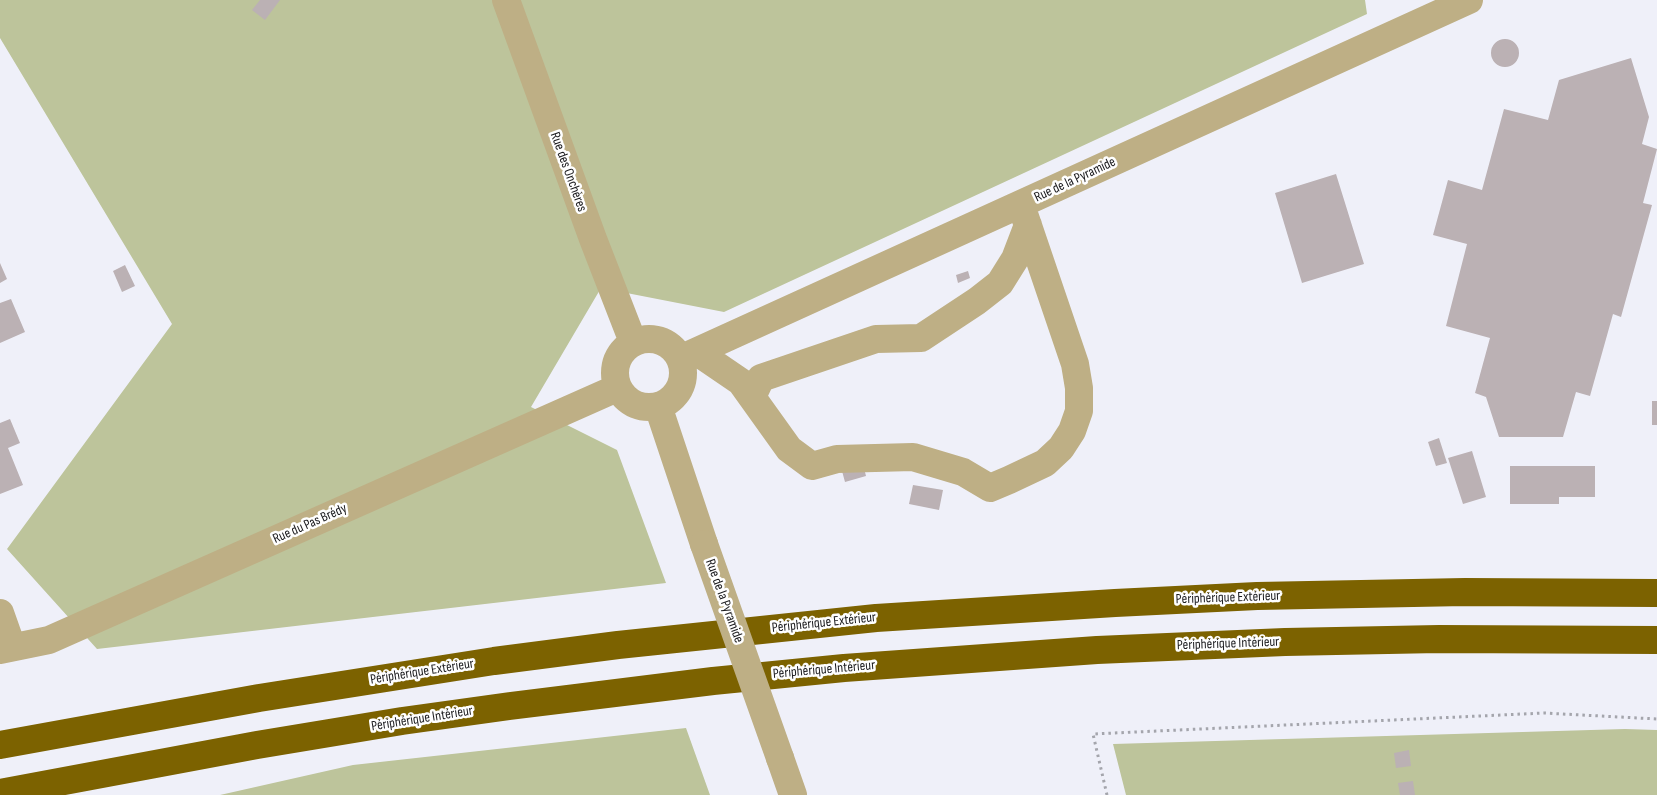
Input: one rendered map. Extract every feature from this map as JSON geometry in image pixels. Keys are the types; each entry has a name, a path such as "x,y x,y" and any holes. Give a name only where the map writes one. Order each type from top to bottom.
{"highway":[{"name":"Périphérique Extérieur","path":"0,745 259,698 476,663 618,645 876,618 1257,596 1465,592 1657,593"},
{"name":"Périphérique Intérieur","path":"0,793 257,745 510,706 703,682 844,668 1097,650 1286,642 1438,639 1657,640"}],"street":[{"name":"Rue des Onchères","path":"506,0 633,342"},
{"name":"Rue de la Pyramide","path":"689,356 864,274 1025,215 1469,0"},
{"path":"689,356 683,369 683,379 678,391 670,400 658,406 639,406 630,402 623,396 614,379 616,362 620,354 633,342 652,339 660,341 676,351 689,356 741,382 789,449 812,466 837,459 913,457 963,472 990,488 1045,463 1061,448 1072,431 1079,411 1075,364 1025,215"},
{"path":"752,397 761,378 876,340 921,338 978,301 1000,283 1015,259 1025,215"},
{"name":"Rue du Pas Brédy","path":"6,648 49,640 618,388"},
{"name":"Rue de la Pyramide","path":"658,406 704,544 793,795"},
{"path":"0,613 6,648"}],"path":[{"path":"1106,795 1093,734 1544,713 1657,719"}],"green space":[{"path":"0,0 1365,0 1367,14 724,312 601,288 531,407 617,450 666,583 97,649 7,549 172,324 0,38"},
{"path":"686,728 710,795 220,795 353,765"},
{"path":"1625,729 1657,730 1657,795 1126,795 1113,744"}],"building":[{"path":"260,0 280,0 265,20 252,10"},
{"path":"1505,39 1515,43 1519,53 1515,63 1505,67 1495,63 1491,53 1495,43"},
{"path":"1631,58 1649,117 1642,144 1657,149 1643,203 1652,205 1621,317 1613,314 1590,396 1576,392 1563,437 1499,437 1486,397 1475,393 1490,338 1446,326 1467,244 1433,235 1448,180 1482,190 1504,109 1548,120 1559,80"},
{"path":"1336,174 1364,264 1302,283 1275,193"},
{"path":"0,263 7,279 0,283"},
{"path":"125,265 135,286 122,292 113,271"},
{"path":"968,271 970,278 958,283 956,275"},
{"path":"11,299 25,332 0,343 0,303"},
{"path":"1652,401 1657,401 1657,425 1652,425"},
{"path":"10,419 20,443 8,448 23,485 0,494 0,423"},
{"path":"1439,438 1447,463 1436,466 1428,442"},
{"path":"1472,451 1486,497 1463,504 1448,458"},
{"path":"863,464 866,476 845,482 842,471"},
{"path":"1510,466 1595,466 1595,497 1559,497 1559,504 1510,504"},
{"path":"913,485 943,490 939,510 909,504"},
{"path":"1409,750 1411,766 1396,768 1394,753"},
{"path":"1413,781 1415,795 1400,795 1398,783"}]}
